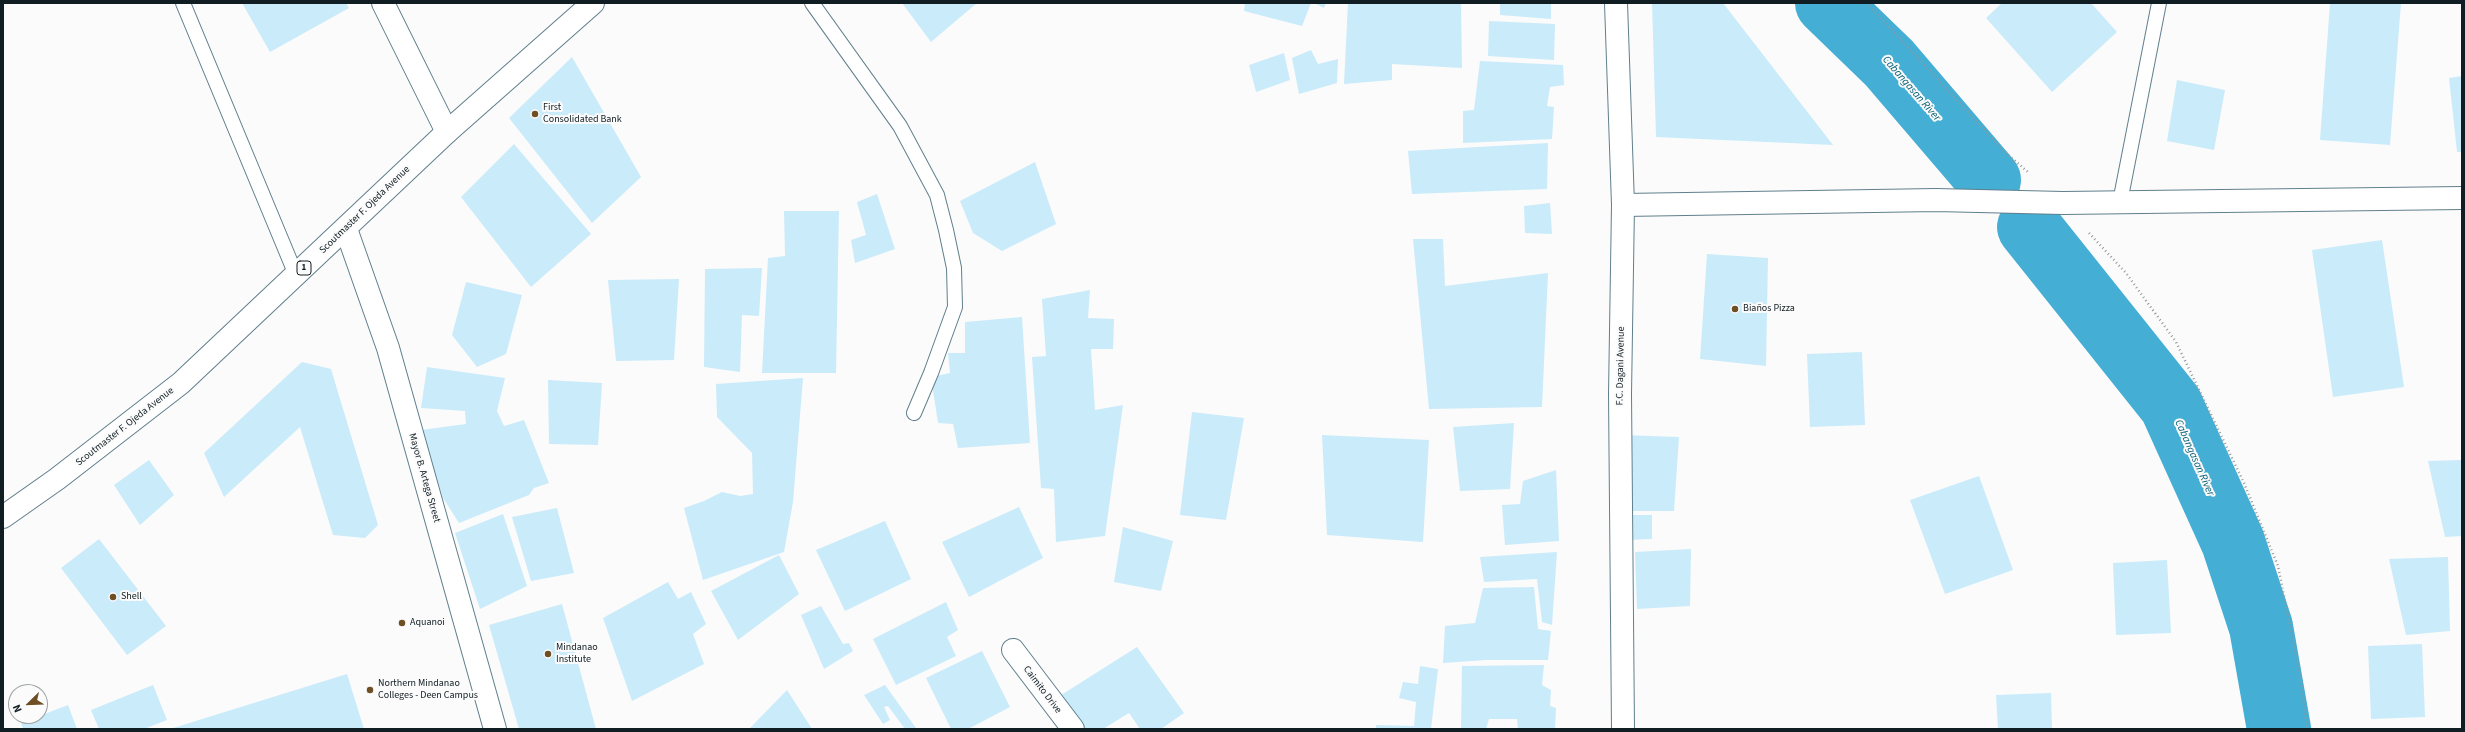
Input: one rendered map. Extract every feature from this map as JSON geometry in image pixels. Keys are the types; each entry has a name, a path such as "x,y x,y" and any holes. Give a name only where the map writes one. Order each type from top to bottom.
{"main road":[{"path":"383,3 447,132"},
{"name":"Scoutmaster F. Ojeda Avenue","path":"3,516 57,479 180,383 346,229 447,132 593,3"},
{"name":"F.C. Dagani Avenue","path":"1616,3 1623,205 1620,402 1624,729"},
{"path":"1623,205 1936,200 2120,202 2462,198"},
{"name":"Mayor B. Artega Street","path":"346,229 388,348 495,729"},
{"name":"Caimito Drive","path":"1013,650 1073,729"}],"lane":[{"path":"183,3 296,275"},
{"path":"812,3 900,126 937,195 946,230 954,268 955,306 931,374 914,413"},
{"path":"2120,202 2159,3"}],"path":[{"path":"1866,3 2006,154 2063,202 2126,272 2176,342 2244,483 2278,566 2301,680 2307,729"}],"building":[{"path":"242,3 346,3 349,8 270,52"},
{"path":"902,3 977,3 931,42"},
{"path":"1245,3 1311,3 1302,26 1244,11"},
{"path":"1314,3 1326,3 1324,8"},
{"path":"1348,3 1461,3 1462,68 1392,64 1392,80 1344,84"},
{"path":"1500,3 1551,3 1551,19 1500,15"},
{"path":"1652,3 1723,3 1833,145 1656,137"},
{"path":"2002,3 2091,3 2117,32 2052,92 1986,18"},
{"path":"2330,3 2401,3 2390,145 2320,140"},
{"path":"1489,21 1555,24 1554,60 1488,56"},
{"path":"1311,50 1318,64 1338,59 1337,83 1299,94 1292,58"},
{"path":"1284,53 1290,80 1256,92 1249,65"},
{"path":"572,57 641,177 592,223 509,118"},
{"path":"1480,61 1563,65 1564,85 1550,87 1547,106 1554,107 1552,139 1463,143 1463,111 1474,110"},
{"path":"2462,76 2462,152 2457,152 2449,78"},
{"path":"2177,80 2225,90 2214,150 2167,141"},
{"path":"1548,143 1547,189 1412,194 1408,151"},
{"path":"514,144 591,234 531,287 461,197"},
{"path":"1035,162 1056,224 1002,251 973,233 960,201"},
{"path":"877,194 895,249 855,263 851,240 866,235 857,202"},
{"path":"1550,203 1552,234 1525,233 1524,206"},
{"path":"784,211 839,211 836,373 762,373 768,258 785,256"},
{"path":"1413,239 1443,239 1445,286 1548,273 1542,407 1429,409"},
{"path":"2382,240 2404,387 2333,397 2312,250"},
{"name":"Biaños Pizza","path":"1707,254 1768,258 1766,366 1700,359"},
{"path":"762,268 759,316 742,315 740,372 704,367 705,269"},
{"path":"679,279 674,360 616,361 608,280"},
{"path":"466,282 522,295 506,354 477,367 452,335"},
{"path":"1090,290 1088,318 1114,319 1113,349 1091,349 1095,410 1123,405 1105,536 1056,542 1054,489 1041,488 1032,357 1046,356 1042,299"},
{"path":"1022,317 1030,443 958,448 953,424 938,423 931,377 950,373 948,353 965,353 965,322"},
{"path":"1862,352 1865,425 1810,427 1807,354"},
{"path":"302,362 331,369 378,525 365,538 333,535 300,427 224,497 204,453"},
{"path":"427,367 505,378 497,411 504,426 524,420 549,483 534,488 529,495 459,523 443,498 421,430 466,424 465,411 421,408"},
{"path":"803,378 793,502 784,552 703,580 684,508 704,501 722,492 740,496 753,494 752,453 717,417 716,384"},
{"path":"548,380 602,383 598,445 549,444"},
{"path":"1192,412 1244,418 1226,520 1180,515"},
{"path":"1514,423 1510,489 1460,491 1453,427"},
{"path":"1322,435 1429,440 1423,542 1327,535"},
{"path":"1621,435 1679,437 1674,511 1623,511"},
{"path":"149,460 174,495 140,525 114,485"},
{"path":"2462,460 2462,536 2445,537 2428,461"},
{"path":"1556,470 1559,541 1505,545 1502,505 1520,504 1523,481"},
{"path":"1979,476 2013,570 1945,594 1910,500"},
{"path":"1019,507 1043,558 969,597 942,542"},
{"path":"557,508 574,573 531,581 512,517"},
{"path":"503,514 527,586 480,609 455,533"},
{"path":"1624,515 1652,515 1652,539 1624,540"},
{"path":"885,521 911,579 845,611 816,550"},
{"path":"1123,527 1173,541 1161,591 1114,582"},
{"name":"Shell","path":"99,539 166,626 127,655 61,568"},
{"path":"1691,549 1690,606 1637,609 1635,552"},
{"path":"1557,552 1552,625 1542,622 1537,579 1484,582 1480,557"},
{"path":"779,555 799,594 738,640 711,591"},
{"path":"2448,557 2450,631 2406,635 2389,559"},
{"path":"2167,560 2171,633 2116,635 2113,563"},
{"path":"668,582 678,599 691,592 706,624 693,634 704,664 632,701 603,618"},
{"path":"1534,587 1538,629 1551,631 1548,660 1486,660 1443,663 1445,626 1475,623 1483,588"},
{"path":"946,602 958,630 947,637 956,656 896,685 873,639"},
{"path":"562,604 596,729 519,729 489,625"},
{"path":"821,606 843,644 849,643 853,651 824,669 801,615"},
{"path":"2422,644 2425,717 2371,719 2368,646"},
{"path":"1137,647 1184,713 1161,729 1140,729 1129,713 1103,729 1082,729 1058,697"},
{"path":"982,651 1010,707 968,729 951,729 926,678"},
{"path":"1544,665 1542,685 1551,690 1550,706 1556,708 1555,729 1518,729 1517,719 1489,719 1486,729 1461,729 1462,666"},
{"path":"1420,666 1438,669 1431,729 1376,729 1376,725 1414,726 1416,702 1399,698 1403,682 1418,684"},
{"path":"347,674 364,729 170,729"},
{"path":"153,685 167,720 144,729 99,729 91,710"},
{"path":"885,685 916,728 905,729 888,706 884,707 890,720 883,724 864,695"},
{"path":"787,690 812,729 749,729"},
{"path":"2051,693 2052,729 1998,729 1996,695"},
{"path":"68,705 77,729 23,729 21,724 48,724 48,713"}],"waterway":[{"name":"Cabangasan River","path":"1827,3 1889,63 1989,180"},
{"name":"Cabangasan River","path":"2029,227 2171,405 2233,542 2261,627 2279,729"}],"place":[{"name":"First Consolidated Bank","path":"535,114"},
{"name":"Biaños Pizza","path":"1735,309"},
{"name":"Shell","path":"113,597"},
{"name":"Aquanoi","path":"402,623"},
{"name":"Mindanao Institute","path":"548,654"},
{"name":"Northern Mindanao Colleges - Deen Campus","path":"370,690"}]}
